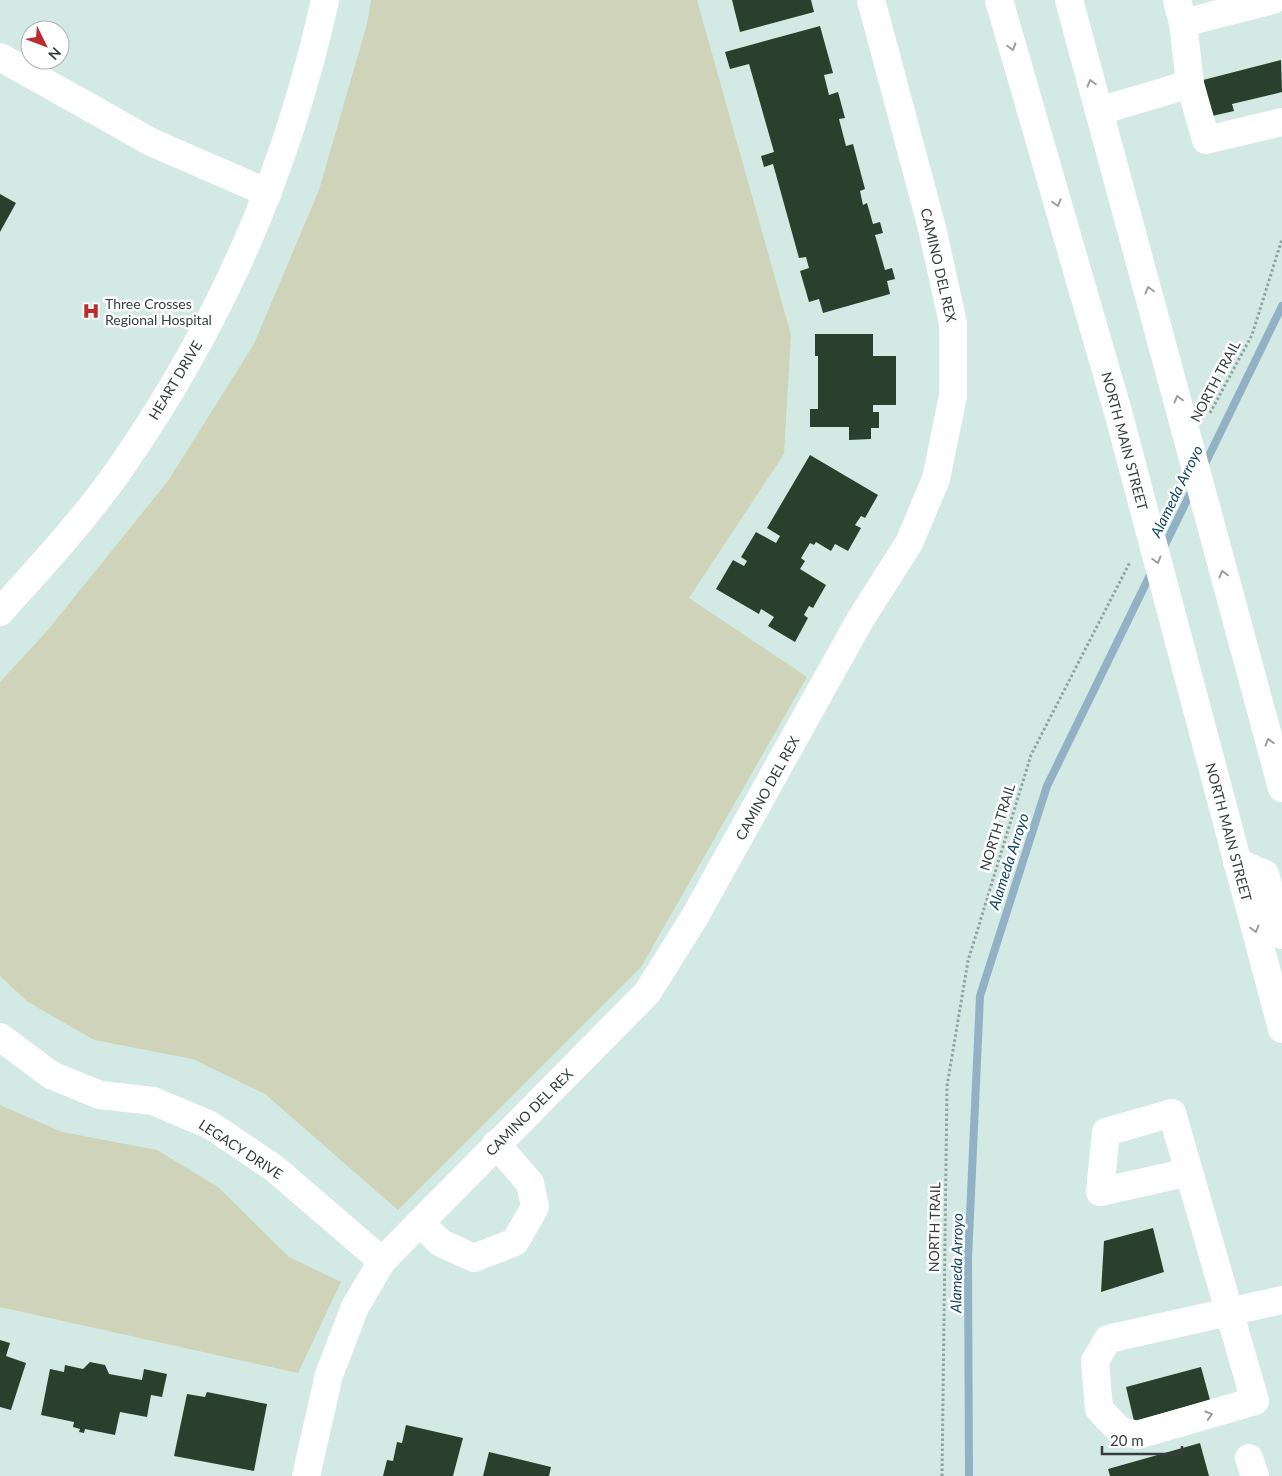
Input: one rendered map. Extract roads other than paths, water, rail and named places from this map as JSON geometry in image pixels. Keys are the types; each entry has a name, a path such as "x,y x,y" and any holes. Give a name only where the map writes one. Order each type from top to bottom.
{"street":[{"name":"HEART DRIVE","path":"0,612 58,546 118,471 185,368 235,273 284,153 310,68 325,0"},
{"name":"CAMINO DEL REX","path":"306,1476 329,1375 355,1307 382,1261 647,993 704,900 860,620 909,543 936,479 953,396 953,323 932,228 871,0"},
{"name":"NORTH MAIN STREET","path":"999,0 1118,412 1282,1029"},
{"path":"1068,0 1162,337 1235,621 1282,788"},
{"path":"1273,0 1180,12 1190,84 1206,140 1282,122"},
{"path":"0,56 151,142 268,193"},
{"path":"1099,111 1190,84"},
{"path":"1237,862 1264,874 1282,935"},
{"name":"LEGACY DRIVE","path":"0,1037 50,1075 100,1095 153,1101 210,1125 274,1168 382,1261"},
{"path":"420,1223 441,1243 474,1258 515,1242 535,1207 530,1183 496,1144"},
{"path":"1189,1172 1229,1311 1255,1402 1138,1435 1120,1431 1099,1409 1094,1361 1108,1339 1229,1311 1282,1300"}],"waterway":[{"name":"Alameda Arroyo","path":"1204,466 1282,306"},
{"name":"Alameda Arroyo","path":"1163,549 1193,488"},
{"name":"Alameda Arroyo","path":"969,1476 968,1259 980,996 1047,786 1152,571"}],"place":[{"name":"Three Crosses Regional Hospital","path":"91,311"}]}
